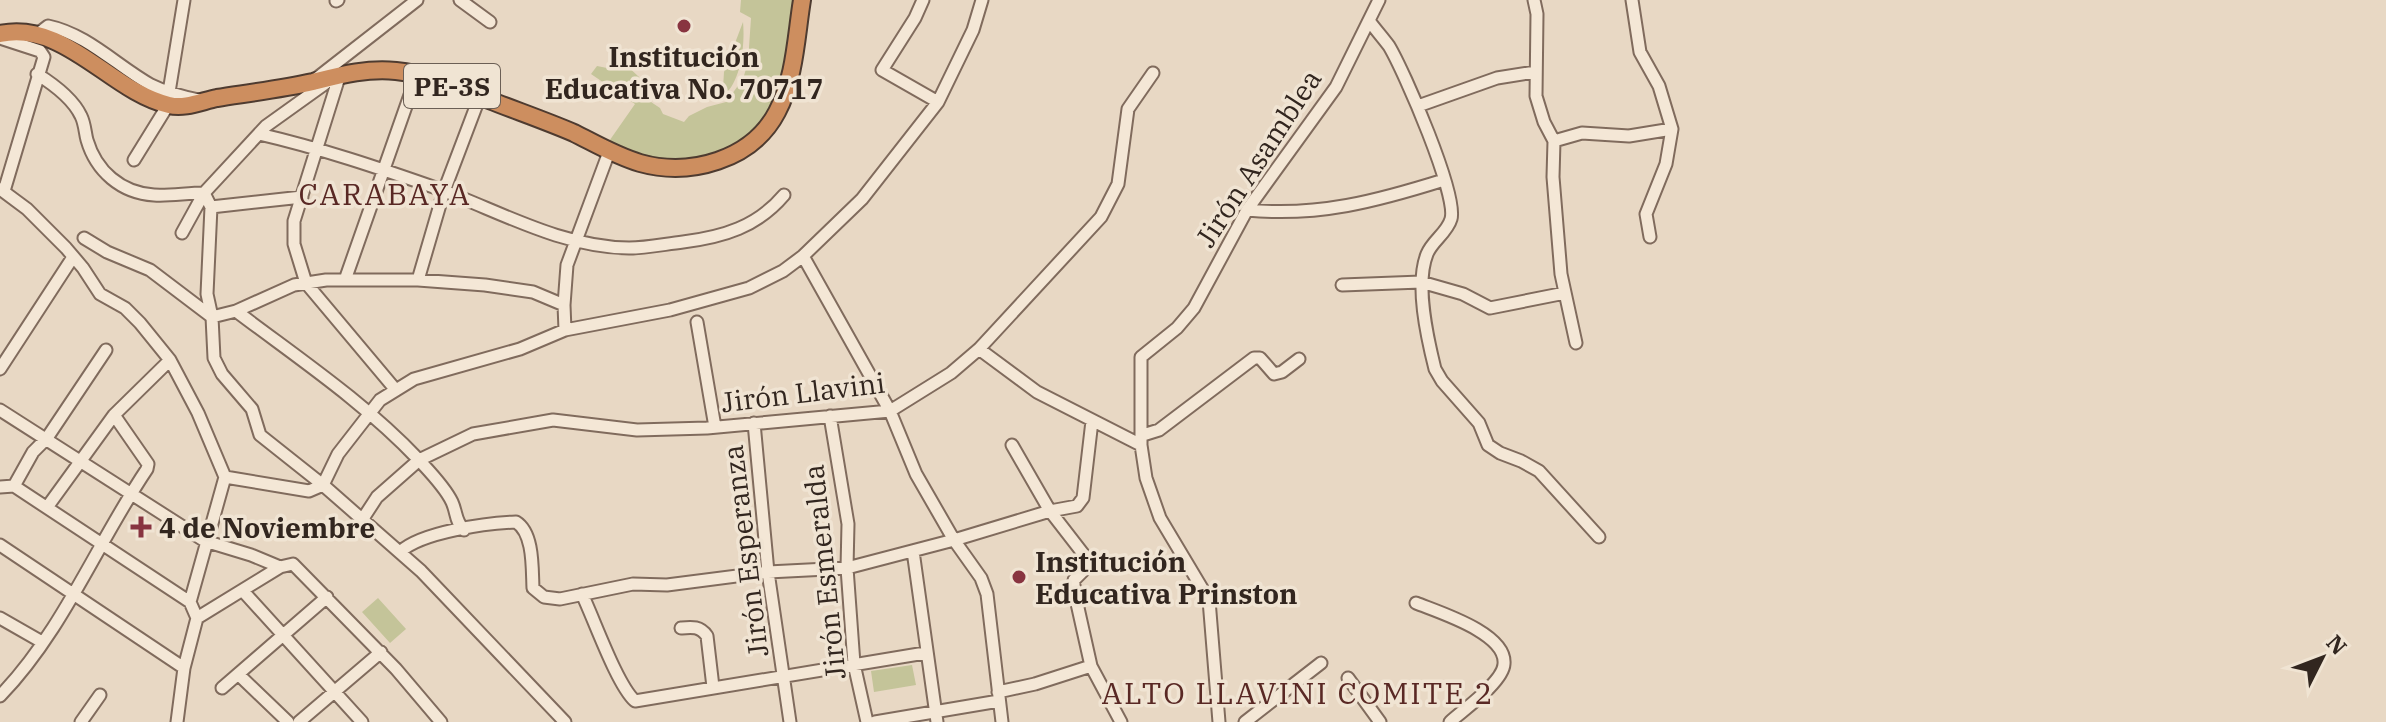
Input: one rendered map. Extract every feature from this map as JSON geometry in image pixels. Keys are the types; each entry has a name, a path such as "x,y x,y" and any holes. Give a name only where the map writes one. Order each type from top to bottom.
{"highway":[{"name":"PE-3S","path":"0,36 11,31 73,50 144,98 168,99 186,105 340,74 385,70 417,75 574,133 609,152 642,164 682,168 719,162 748,147 770,123 791,75 802,0"}],"street":[{"path":"134,160 168,99 184,0"},
{"path":"312,82 417,0"},
{"path":"460,0 490,22"},
{"path":"923,0 882,70 938,102"},
{"path":"225,477 309,491 323,485 338,454 380,400 414,379 520,349 565,330 670,310 749,288 783,271 862,199 938,102 973,30 982,0"},
{"name":"Jirón Asamblea","path":"1142,440 1139,370 1142,354 1177,328 1194,308 1247,210 1336,87 1379,0"},
{"path":"1534,0 1537,14 1535,72 1540,109 1554,141 1554,190 1565,293 1576,343"},
{"path":"1632,0 1640,52 1659,86 1672,129 1666,164 1646,214 1650,237"},
{"path":"1370,22 1388,46 1418,106 1444,180 1451,217 1428,251 1421,282 1432,355 1442,381 1479,423 1488,445 1539,471 1599,537"},
{"path":"0,36 43,54 2,190 27,209 73,257 100,294 130,312 170,360 198,413 225,477 190,602"},
{"path":"1418,106 1497,78 1535,72"},
{"name":"Jirón Llavini","path":"362,520 377,497 419,460 473,434 553,420 637,430 715,427 890,411 951,373 979,349 1101,217 1118,184 1128,109 1153,73"},
{"path":"37,74 64,95 79,113 98,166 118,184 154,195 204,193"},
{"path":"182,233 204,193 259,134 292,105 340,74"},
{"path":"340,74 315,147 293,231 306,283 395,389"},
{"path":"345,280 417,75"},
{"path":"418,280 444,191 480,96"},
{"path":"1554,141 1582,133 1629,136 1672,129"},
{"path":"259,134 315,147 382,169 574,242 613,247 644,248 714,239 760,218 784,195"},
{"path":"565,330 567,265 609,152"},
{"path":"1247,210 1284,214 1326,209 1385,198 1444,180"},
{"path":"204,193 211,207 207,294 217,366 252,409 260,435 323,485 446,594 565,722"},
{"path":"211,207 302,197"},
{"path":"84,238 107,252 150,270 212,317"},
{"path":"803,256 890,411 916,474 954,540 981,578 987,594 1002,722"},
{"path":"0,369 73,257"},
{"path":"212,317 236,311 282,289 306,283 345,280 418,280 533,292 564,305"},
{"path":"1342,285 1421,282 1463,294 1490,308 1565,293"},
{"path":"236,311 370,413 419,460 452,502 457,521 464,530"},
{"path":"697,322 715,427"},
{"path":"979,349 1037,392 1092,421 1142,440"},
{"path":"14,486 33,452 47,438 106,350"},
{"path":"1142,440 1254,358 1260,358 1274,374 1282,372 1299,359"},
{"path":"48,506 114,415 170,360"},
{"path":"0,410 205,541 280,567"},
{"path":"0,696 42,642 74,592 148,464 114,415"},
{"name":"Jirón Esmeralda","path":"830,416 848,524 847,568 854,664 867,722"},
{"path":"400,552 407,545 420,540 513,522 521,524 532,565 533,588 544,597 552,598 633,584 667,585 768,572 847,568 1077,506 1083,498 1092,421"},
{"name":"Jirón Esperanza","path":"754,423 768,572 790,722"},
{"path":"1142,440 1150,494 1160,518 1209,600 1221,721"},
{"path":"1012,445 1050,511 1088,560 1088,566 1074,580 1074,590 1091,666 1121,722"},
{"path":"0,487 14,486 48,506 190,602 197,618 184,668 177,722"},
{"path":"0,545 184,668"},
{"path":"913,551 936,718"},
{"path":"197,618 280,567 293,564 381,652 441,722"},
{"path":"243,591 362,722"},
{"path":"582,594 629,696 635,701 925,653"},
{"path":"222,688 327,597"},
{"path":"1416,603 1477,628 1497,646 1504,663 1487,690 1450,722"},
{"path":"0,618 42,642"},
{"path":"681,628 696,627 707,636 713,687"},
{"path":"299,722 381,652"},
{"path":"1245,722 1321,663"},
{"path":"875,722 936,718 1091,666"},
{"path":"238,674 288,722"},
{"path":"1348,678 1380,722"},
{"path":"81,722 100,695"}],"green space":[{"path":"741,0 803,0 776,104 749,136 730,150 675,165 605,147 635,104 591,74 597,66 617,70 624,63 639,77 642,96 660,108 663,114 684,122 707,107 726,102 743,79 748,62 751,18 740,12"},
{"path":"743,22 743,51 734,81 723,96 704,101 701,96 713,96 723,88 724,72"},
{"path":"378,598 406,629 390,643 362,612"},
{"path":"912,665 916,685 874,692 871,671"}],"place":[{"name":"Institución Educativa No. 70717","path":"684,26"},
{"name":"4 de Noviembre","path":"141,527"},
{"name":"Institución Educativa Prinston","path":"1019,577"}],"district":[{"name":"CARABAYA","path":"385,193"},
{"name":"ALTO LLAVINI COMITE 2","path":"1298,692"}]}
